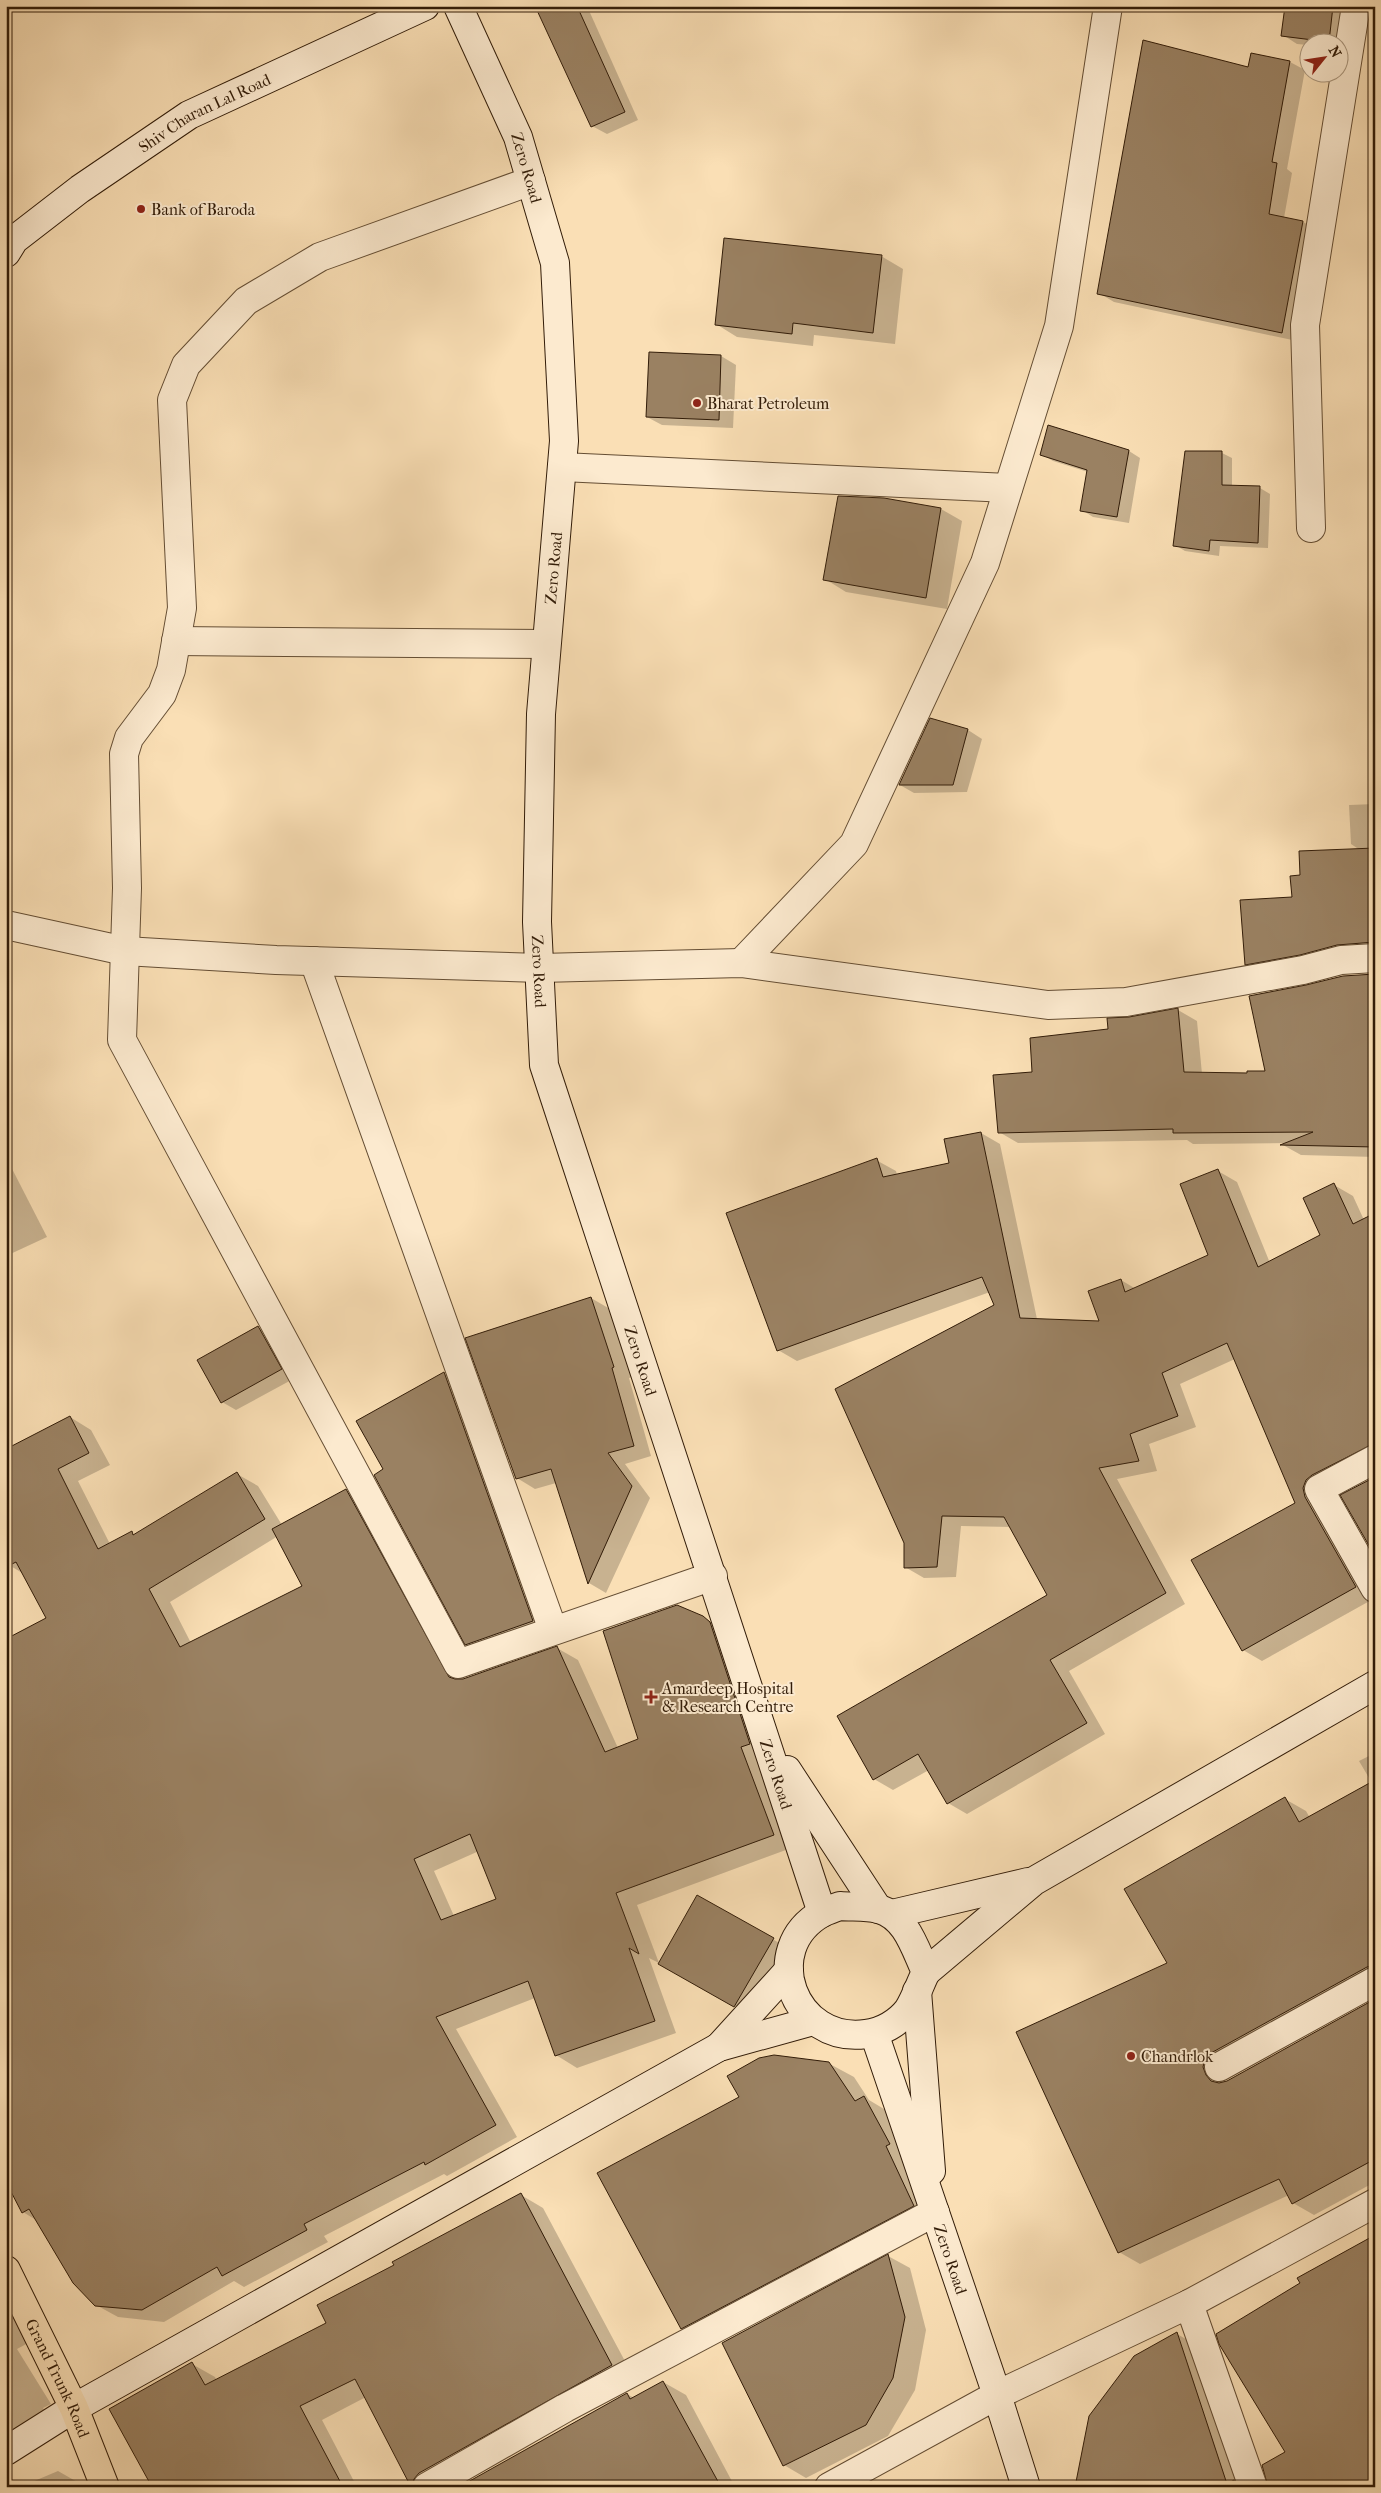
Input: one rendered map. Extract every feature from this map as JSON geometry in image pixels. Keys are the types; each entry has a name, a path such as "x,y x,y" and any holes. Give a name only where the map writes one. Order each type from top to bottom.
{"main road":[{"name":"Grand Trunk Road","path":"6,2270 74,2408 105,2487"}],"street":[{"name":"Shiv Charan Lal Road","path":"9,245 80,189 189,115 425,6"},
{"name":"Zero Road","path":"458,6 518,137 556,263 564,440 540,714 537,922 544,1065 767,1740 822,1913"},
{"path":"741,963 854,844 985,563 1059,326 1108,6"},
{"path":"1310,528 1305,326 1361,23"},
{"path":"531,181 320,257 246,301 186,365 172,400 182,608 171,670 162,694 129,738 124,754 128,888 122,1040 458,1664 713,1576"},
{"path":"562,467 1008,488"},
{"path":"176,641 546,644"},
{"path":"6,925 125,951 314,961 540,968 741,963 1048,1005 1126,1002 1303,970 1341,960 1375,958"},
{"path":"314,961 553,1630"},
{"path":"1375,1459 1319,1489 1375,1588"},
{"path":"1034,1881 885,1912 840,1906 822,1913 809,1923 798,1937 791,1953 789,1970 795,1998 802,2011 813,2021 831,2032 852,2036 874,2033 893,2024 908,2010 921,1982 1034,1881 1375,1685"},
{"path":"427,2487 564,2408 935,2212 921,1982 914,1942 885,1912 767,1740"},
{"path":"719,2047 789,1970"},
{"path":"1219,2067 1375,1981"},
{"path":"6,2451 74,2408 719,2047 813,2021"},
{"name":"Zero Road","path":"874,2033 997,2395 1026,2487"},
{"path":"829,2487 997,2395 1189,2304 1375,2203"},
{"path":"1189,2304 1254,2487"}],"building":[{"path":"535,6 577,6 625,112 591,127"},
{"path":"1285,6 1333,6 1330,32 1298,32 1298,38 1281,36"},
{"path":"1143,40 1248,67 1251,53 1290,61 1272,162 1277,163 1269,214 1303,221 1282,333 1097,294"},
{"path":"724,238 882,255 873,333 793,323 792,334 715,325"},
{"path":"649,352 721,355 719,420 646,417"},
{"path":"1048,425 1129,450 1117,517 1080,511 1087,470 1040,455"},
{"path":"1185,451 1222,451 1222,485 1260,486 1258,543 1210,540 1209,551 1173,546"},
{"path":"838,496 884,498 941,508 926,598 823,580"},
{"path":"930,718 968,729 953,785 899,785"},
{"path":"1375,848 1375,942 1337,945 1300,955 1245,965 1240,900 1292,897 1290,876 1300,875 1299,851"},
{"path":"1375,974 1375,1147 1280,1145 1313,1132 1173,1133 1173,1129 998,1133 993,1075 1032,1072 1030,1038 1108,1029 1107,1018 1129,1017 1178,1008 1184,1072 1247,1073 1247,1071 1265,1071 1249,996 1343,976"},
{"path":"981,1132 1020,1318 1099,1321 1088,1291 1121,1279 1125,1292 1208,1255 1180,1184 1218,1169 1258,1267 1320,1235 1303,1198 1334,1183 1353,1224 1375,1213 1375,1443 1312,1475 1306,1480 1303,1488 1305,1497 1356,1587 1242,1651 1191,1560 1295,1503 1227,1343 1162,1373 1178,1416 1130,1434 1139,1461 1099,1468 1166,1593 1050,1660 1087,1723 947,1804 918,1754 873,1780 837,1716 1047,1595 1004,1517 942,1516 937,1567 904,1568 904,1543 835,1389 994,1305 982,1277 777,1351 726,1213 877,1158 883,1177 949,1163 944,1139"},
{"path":"591,1297 614,1367 612,1368 634,1446 608,1453 632,1486 588,1584 551,1469 516,1479 465,1338"},
{"path":"258,1326 282,1369 221,1403 197,1360"},
{"path":"444,1372 533,1621 465,1645 374,1475 383,1469 356,1421"},
{"path":"70,1416 89,1453 58,1469 98,1549 132,1531 133,1535 237,1472 265,1519 149,1589 180,1647 302,1586 272,1529 346,1489 449,1677 463,1679 557,1646 605,1752 638,1739 603,1631 677,1605 703,1616 710,1622 750,1744 741,1747 774,1835 616,1893 639,1954 629,1948 655,2021 555,2056 528,1981 436,2017 496,2125 425,2165 424,2162 304,2224 307,2230 222,2276 217,2267 142,2310 95,2306 73,2283 29,2209 22,2213 6,2182 6,1639 46,1618 16,1562 6,1567 6,1449","holes":["470,1834 496,1899 441,1920 414,1859"]},
{"path":"1375,1477 1375,1556 1340,1495"},
{"path":"1375,1780 1375,1965 1367,1967 1211,2053 1205,2059 1203,2067 1211,2081 1219,2083 1227,2081 1375,1999 1375,2159 1292,2204 1279,2179 1118,2253 1016,2032 1167,1963 1124,1889 1285,1797 1299,1822"},
{"path":"697,1895 774,1938 734,2007 658,1964"},
{"path":"774,2055 829,2062 855,2101 864,2096 890,2144 886,2146 914,2206 681,2329 597,2173 739,2097 727,2076 759,2058"},
{"path":"521,2193 612,2365 419,2473 411,2487 355,2379 300,2406 343,2487 152,2487 109,2409 192,2362 205,2385 326,2323 317,2305 394,2265 392,2262"},
{"path":"1375,2235 1375,2487 1268,2487 1262,2465 1285,2452 1219,2344 1216,2334 1300,2283 1297,2278"},
{"path":"888,2254 905,2317 893,2378 866,2425 783,2466 722,2343"},
{"path":"1177,2332 1227,2484 1234,2480 1236,2487 1075,2487 1089,2416 1134,2356"},
{"path":"663,2381 721,2487 459,2487 627,2393 630,2399"}],"place":[{"name":"Bank of Baroda","path":"141,209"},
{"name":"Bharat Petroleum","path":"697,403"},
{"name":"Amardeep Hospital & Research Centre","path":"651,1697"},
{"name":"Chandrlok","path":"1131,2056"}]}
